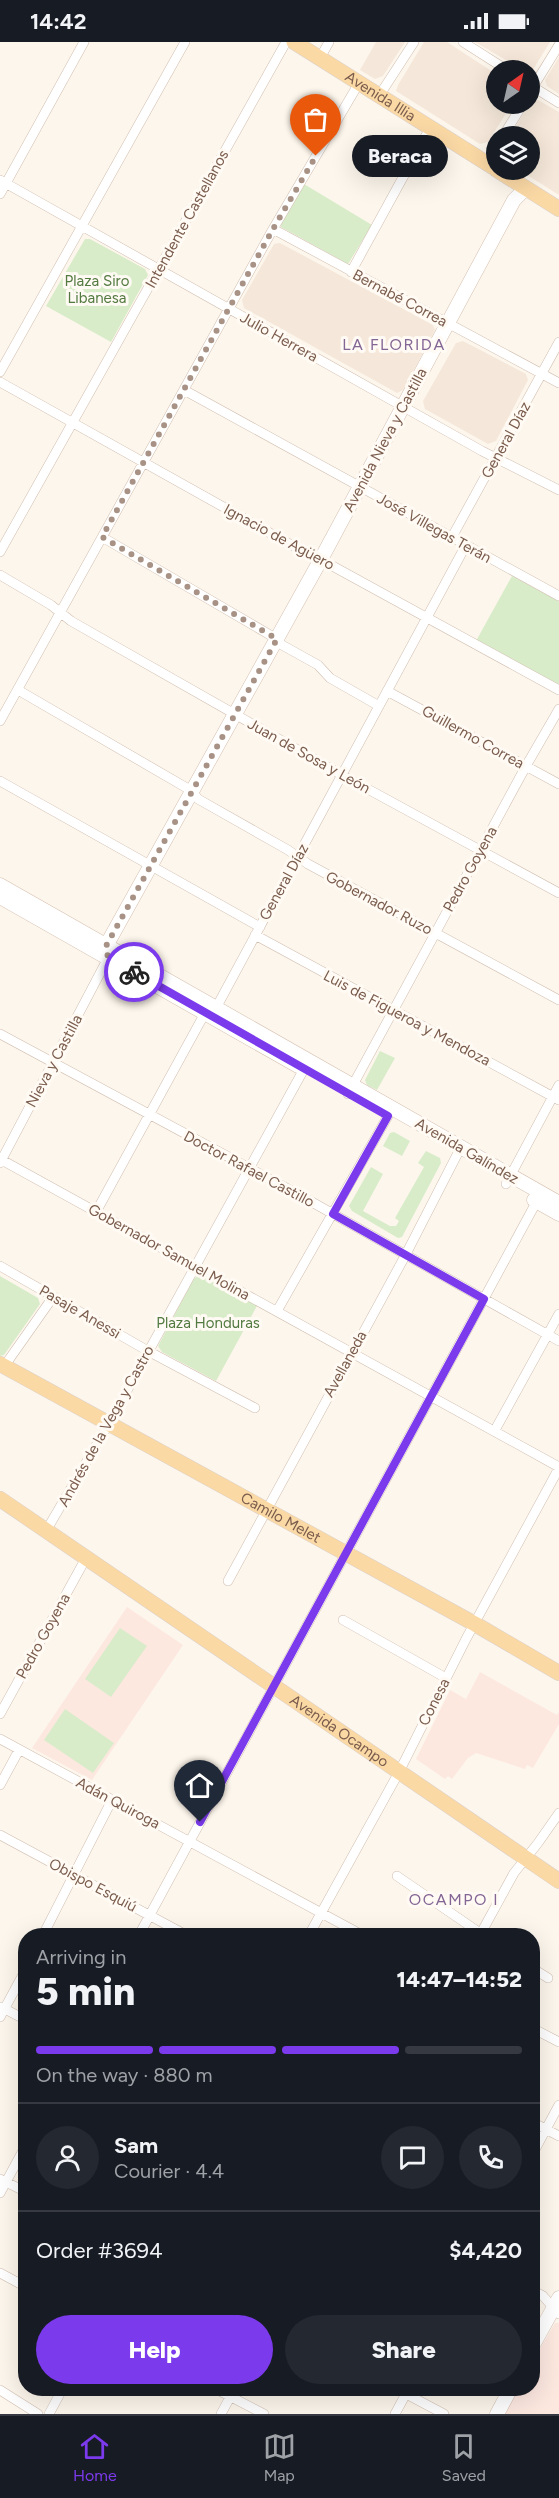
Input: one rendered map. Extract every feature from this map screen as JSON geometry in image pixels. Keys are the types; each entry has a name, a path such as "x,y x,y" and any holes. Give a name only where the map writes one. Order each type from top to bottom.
{"main road":[{"name":"Avenida Illia","path":"294,42 486,163"},
{"name":"Avenida Illia","path":"513,180 559,209"},
{"name":"Avenida Nieva y Castilla","path":"110,951 324,562 451,325 521,204 526,188"},
{"name":"Avenida Galíndez","path":"0,885 210,1010 539,1197 559,1214"},
{"name":"Avenida Galíndez","path":"0,897 110,951"},
{"name":"Avenida Galíndez","path":"210,1010 304,1069 350,1090 388,1116 459,1151"},
{"name":"Avenida Galíndez","path":"539,1197 559,1203"},
{"name":"Camilo Melet","path":"1,1368 475,1624 559,1673"},
{"name":"Avenida Ocampo","path":"0,1499 559,1881"},
{"path":"540,2335 557,2307"},
{"path":"497,2414 507,2396"}],"street":[{"path":"0,194 3,182 84,42"},
{"path":"0,372 185,42"},
{"name":"Intendente Castellanos","path":"0,552 286,42"},
{"path":"320,58 328,42"},
{"path":"379,96 414,42"},
{"path":"463,42 491,60"},
{"path":"540,74 559,45"},
{"path":"0,722 273,229 359,83"},
{"path":"540,93 559,103"},
{"path":"351,272 430,128"},
{"name":"Julio Herrera","path":"3,182 406,408 559,490"},
{"name":"Bernabé Correa","path":"273,229 559,383"},
{"name":"General Díaz","path":"452,537 559,342"},
{"name":"Ignacio de Agüero","path":"0,382 559,690"},
{"name":"José Villegas Terán","path":"184,390 559,596"},
{"path":"102,537 318,665 330,678 379,706"},
{"name":"General Díaz","path":"96,1212 257,931 466,545"},
{"name":"Juan de Sosa y León","path":"0,575 71,621 342,775 559,893"},
{"name":"Gobernador Ruzo","path":"18,690 298,857 559,1000"},
{"name":"Guillermo Correa","path":"387,691 559,784"},
{"name":"Pedro Goyena","path":"350,1090 434,933 559,709"},
{"name":"Luis de Figueroa y Mendoza","path":"0,781 154,868 392,1010 556,1098"},
{"name":"Nieva y Castilla","path":"1,1161 110,951"},
{"name":"Doctor Rafael Castillo","path":"0,1034 333,1214 559,1341"},
{"name":"Andrés de la Vega y Castro","path":"46,1531 108,1425 304,1069"},
{"path":"508,1179 556,1098 559,1085"},
{"path":"277,1311 388,1116"},
{"name":"Avellaneda","path":"228,1581 405,1256 459,1151"},
{"name":"Gobernador Samuel Molina","path":"1,1161 559,1467"},
{"path":"143,1928 539,1197"},
{"name":"Pasaje Anessi","path":"0,1266 148,1351 255,1408"},
{"path":"1,1368 53,1297"},
{"path":"495,1430 559,1314"},
{"name":"Conesa","path":"312,1928 399,1772 559,1467"},
{"name":"Pedro Goyena","path":"0,1714 86,1558"},
{"path":"343,1620 447,1678"},
{"name":"Adán Quiroga","path":"0,1739 349,1928"},
{"path":"0,1785 19,1749"},
{"path":"47,1928 112,1800"},
{"path":"485,1928 514,1873 559,1813"},
{"name":"Obispo Esquiú","path":"0,1835 173,1928"},
{"path":"397,1876 471,1928"},
{"path":"540,1973 548,1978"},
{"path":"18,1983 2,2010 18,2017"},
{"path":"540,2032 559,2042"},
{"path":"540,2140 559,2104"},
{"path":"540,2126 559,2136"},
{"path":"0,2193 3,2180 18,2157"},
{"path":"3,2180 18,2188"},
{"path":"0,2273 18,2283"},
{"path":"540,2294 557,2307"},
{"path":"0,2390 38,2414"},
{"path":"49,2414 59,2396"},
{"path":"221,2414 230,2396"},
{"path":"238,2396 264,2414"},
{"path":"394,2414 404,2396"},
{"path":"415,2396 444,2414"}],"shaded area":[{"path":"376,42 405,42 383,76 375,79 360,70"},
{"path":"424,42 447,42 486,67 486,114 506,114 498,126 486,126 486,142 480,144 396,91"},
{"path":"475,42 550,42 539,60 506,60"},
{"path":"559,57 559,94 547,86 545,80"},
{"path":"540,101 559,112 559,195 535,180 540,180 540,126 516,126 523,114 540,114"},
{"path":"280,243 433,325 435,330 403,390 397,393 244,308 242,300 274,244"},
{"path":"463,341 526,374 528,380 496,441 488,444 425,409 423,401 456,343"},
{"path":"127,1607 183,1645 92,1780 32,1748"},
{"path":"480,1672 557,1715 559,1712 559,1724 533,1768 527,1765 525,1769 476,1753 468,1758 452,1779 448,1776 445,1779 416,1759 450,1690 466,1699"},
{"path":"555,2323 559,2323 559,2414 505,2414 514,2396 540,2396 540,2349"}],"green space":[{"path":"304,184 372,225 348,264 281,227"},
{"name":"Plaza Siro Libanesa","path":"85,239 90,239 145,269 148,275 111,342 46,306"},
{"path":"512,576 559,601 559,685 476,641"},
{"path":"380,1051 395,1058 377,1090 367,1085 365,1080"},
{"path":"394,1132 410,1141 402,1156 383,1146 390,1133"},
{"path":"426,1151 440,1158 441,1163 402,1237 398,1238 352,1211 349,1206 371,1167 383,1174 363,1211 390,1226 396,1226 399,1221 395,1218 424,1167 418,1163"},
{"name":"Plaza Honduras","path":"198,1275 204,1275 258,1304 216,1381 162,1352 158,1346 193,1280"},
{"path":"0,1276 38,1298 40,1304 4,1355 0,1356"},
{"path":"120,1628 147,1646 111,1697 85,1679"},
{"path":"65,1709 114,1743 93,1773 44,1740"}],"way so far":[{"path":"134,972 108,958 106,946 277,639 102,537 316,156"}],"place":[{"name":"Beraca","path":"316,156"}],"district":[{"name":"LA FLORIDA","path":"394,344"},
{"name":"OCAMPO I","path":"454,1899"}],"route":[{"path":"134,972 388,1116 333,1214 484,1299 200,1822"}]}
